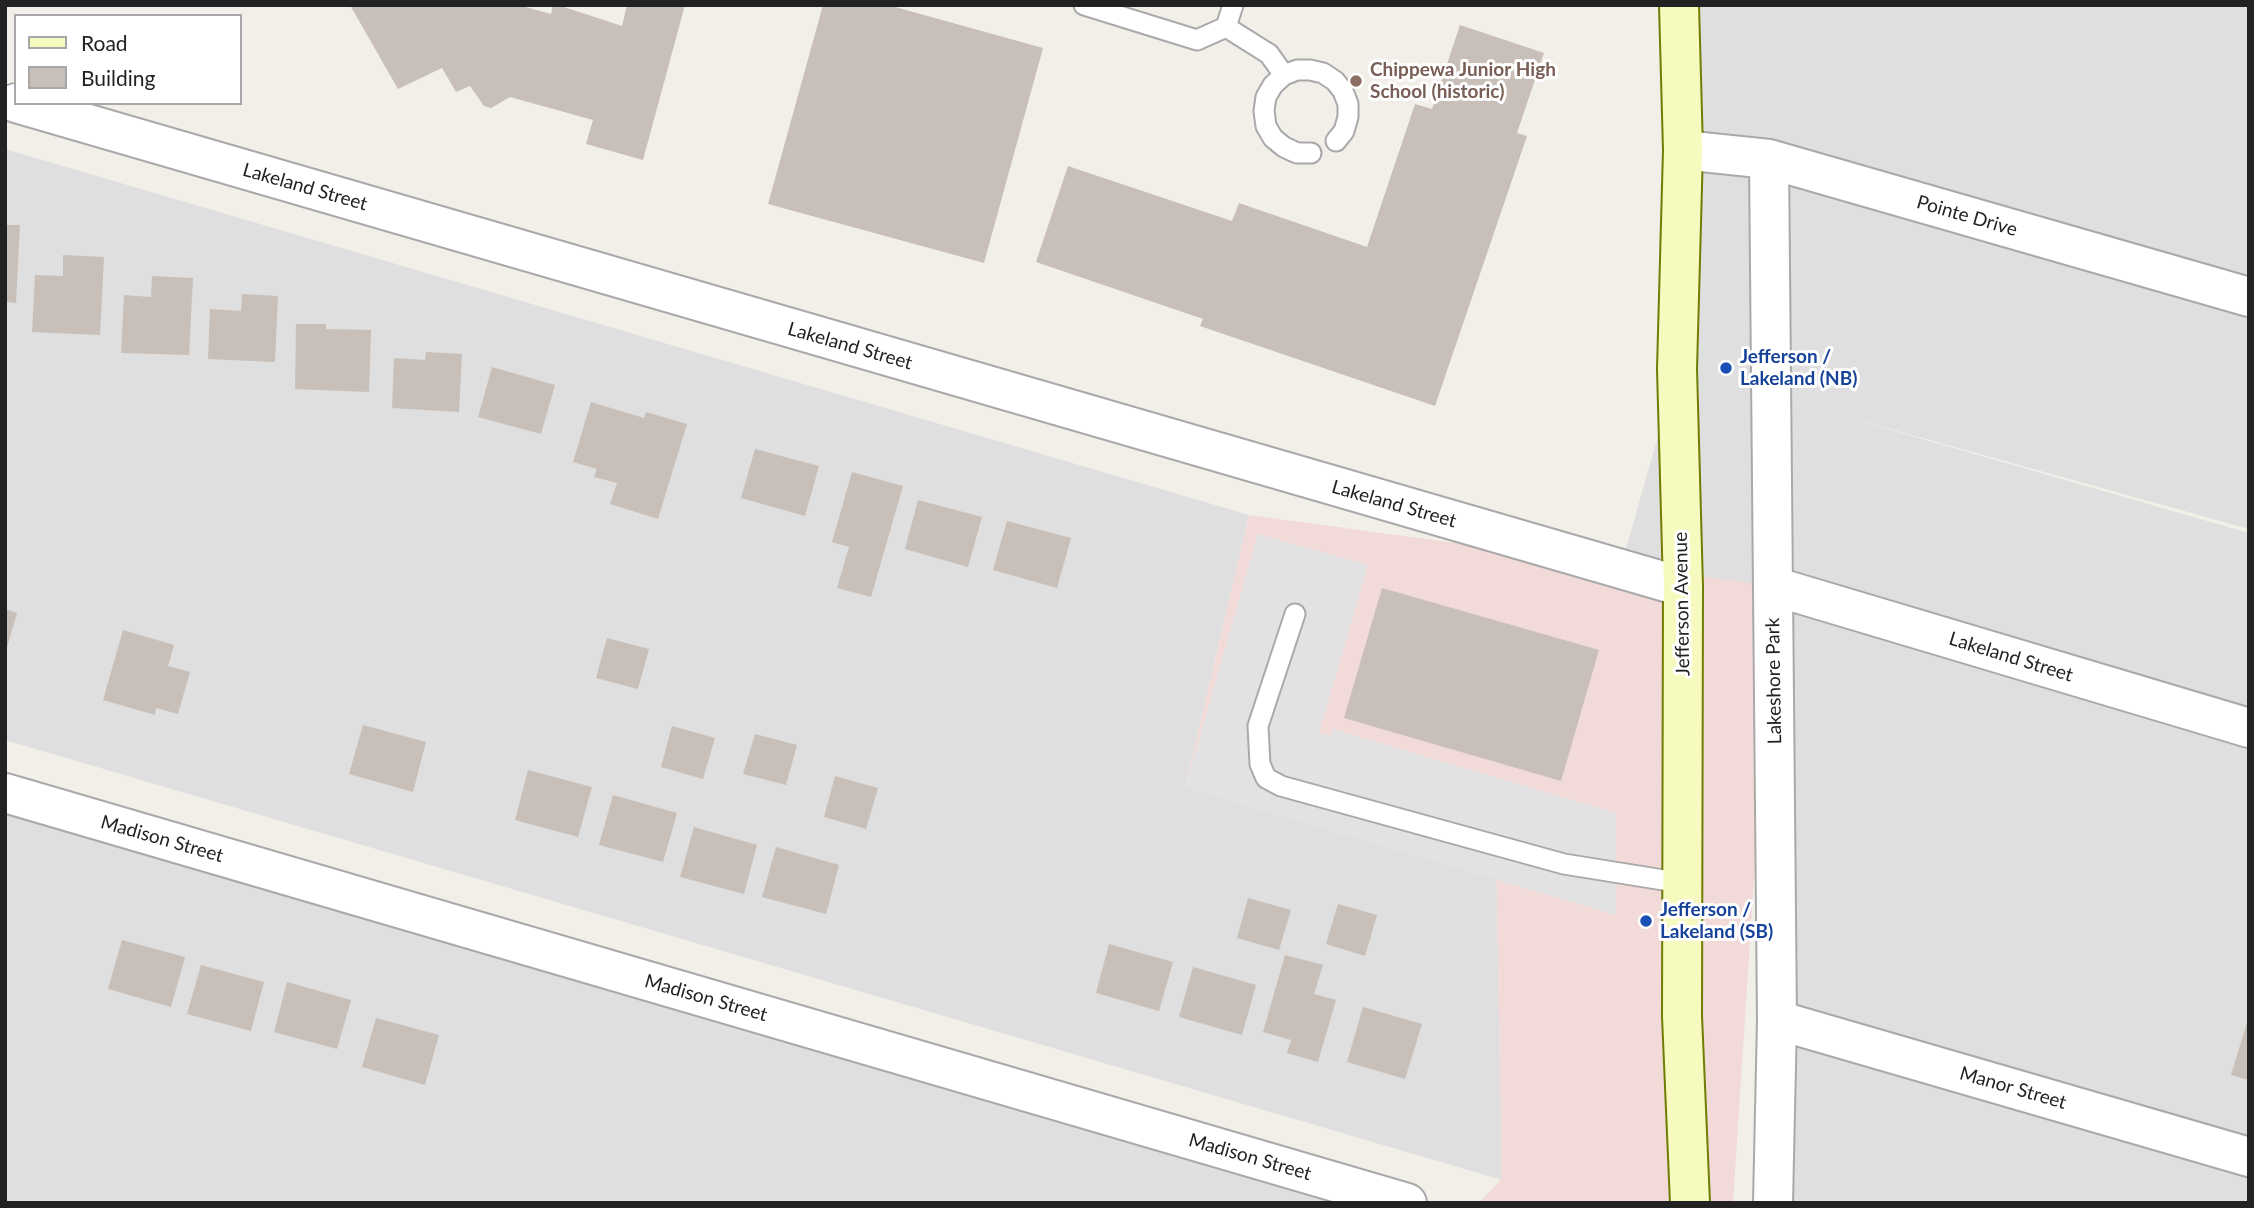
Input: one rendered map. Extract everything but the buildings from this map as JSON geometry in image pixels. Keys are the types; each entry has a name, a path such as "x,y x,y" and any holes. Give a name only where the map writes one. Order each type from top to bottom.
{"main road":[{"name":"Jefferson Avenue","path":"1679,5 1683,150 1677,369 1683,587 1682,1016 1690,1203"}],"street":[{"name":"Lakeland Street","path":"23,105 1683,587"},
{"name":"Pointe Drive","path":"1683,150 1769,159 2249,297"},
{"name":"Lakeshore Park","path":"1769,159 1777,1020 1773,1203"},
{"name":"Lakeland Street","path":"1773,586 2249,728"},
{"name":"Madison Street","path":"5,793 1407,1203"},
{"name":"Manor Street","path":"1777,1020 2249,1157"}],"lane":[{"path":"1084,5 1197,40 1226,27 1233,5"},
{"path":"1226,27 1269,54 1284,75"},
{"path":"1311,153 1297,153 1284,147 1273,138 1266,126 1266,97 1273,85 1284,75 1310,70 1324,73 1335,80 1348,104 1344,131 1336,141"},
{"path":"1295,614 1258,726 1260,764 1266,778 1280,786 1564,864 1682,884"}],"shaded area":[{"path":"1678,5 2249,5 2249,529 1818,409 2249,533 2249,1203 1773,1203 1773,613 1620,570 1677,369"},
{"path":"5,149 1249,515 1185,788 1496,845 1502,1180 5,740"},
{"path":"1249,515 1773,586 1733,1203 1479,1203 1502,1179 1496,845 1185,788"},
{"path":"1258,534 1368,565 1319,733 1330,736 1333,729 1616,813 1616,915 1185,788"},
{"path":"5,808 1405,1203 5,1203"}],"place":[{"name":"Chippewa Junior High School (historic)","path":"1356,81"},
{"name":"Jefferson / Lakeland (NB)","path":"1726,368"},
{"name":"Jefferson / Lakeland (SB)","path":"1646,921"}]}
